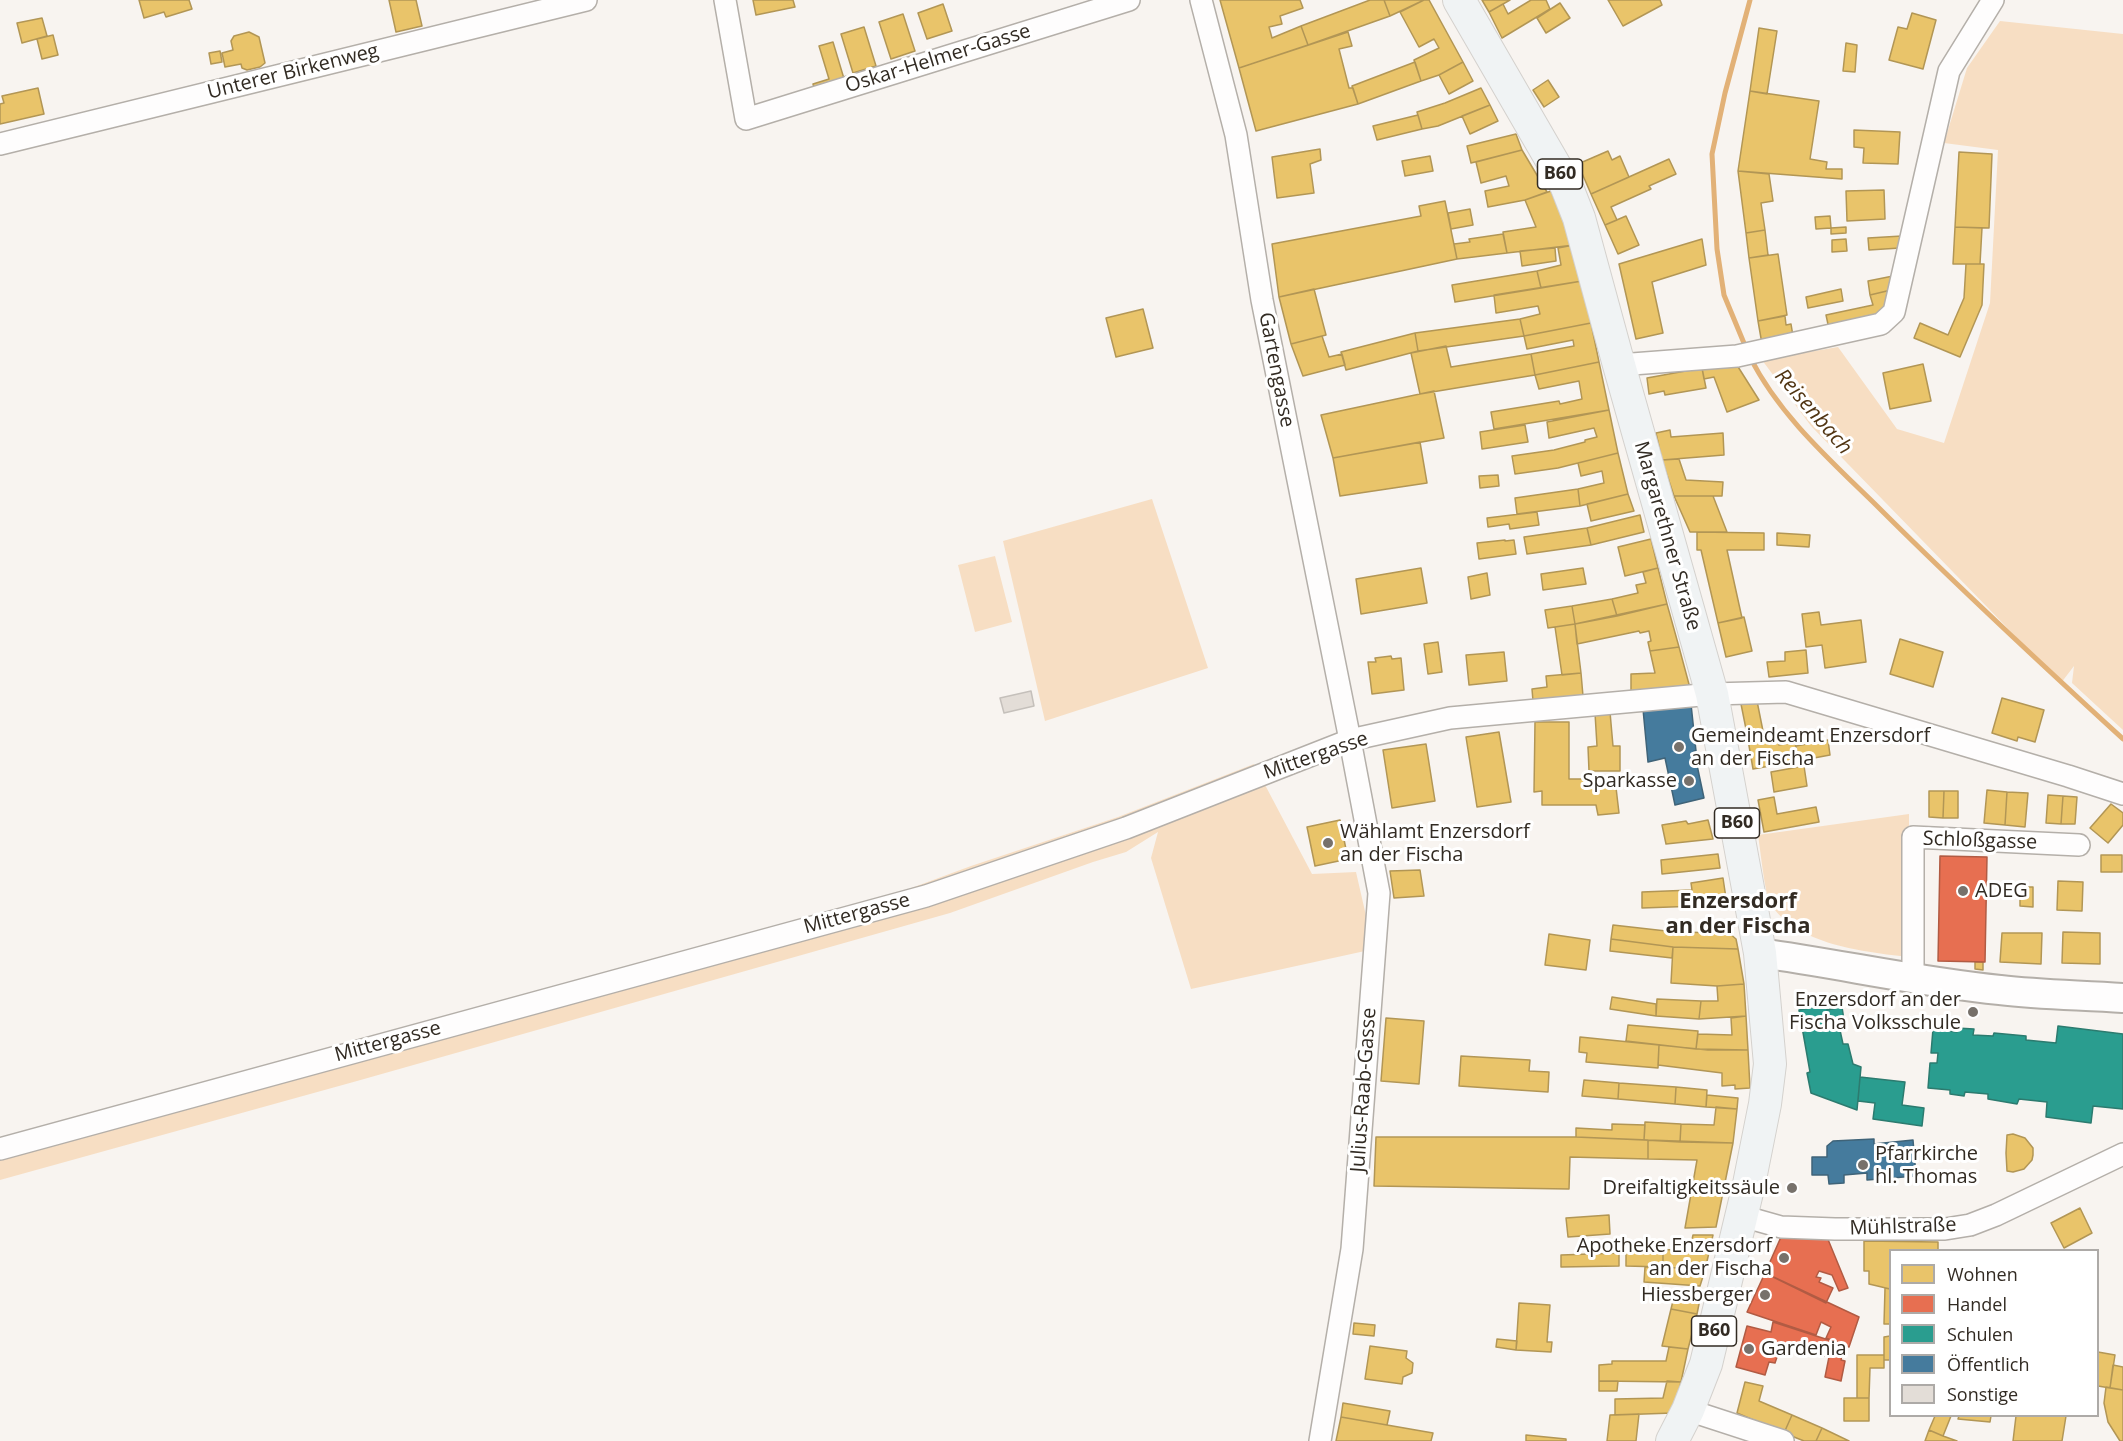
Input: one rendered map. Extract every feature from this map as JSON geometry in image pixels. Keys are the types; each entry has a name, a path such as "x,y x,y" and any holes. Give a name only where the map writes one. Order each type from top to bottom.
{"main road":[{"name":"Margarethner Straße","path":"1459,0 1566,185 1589,250 1619,365 1712,693 1760,953 1770,1064 1765,1104 1742,1216"},
{"name":"B60","path":"1672,1441 1688,1410 1706,1364 1742,1216"}],"street":[{"name":"Unterer Birkenweg","path":"0,144 586,0"},
{"name":"Oskar-Helmer-Gasse","path":"725,0 747,118 1129,0"},
{"name":"Gartengasse","path":"1201,0 1236,135 1262,300 1350,740"},
{"path":"1619,365 1737,356 1881,324 1894,312 1948,71 1993,0"},
{"name":"Mittergasse","path":"0,1149 926,896 1126,828 1350,740 1449,718 1712,693 1786,692 2123,794"},
{"name":"Julius-Raab-Gasse","path":"1320,1441 1352,1249 1379,893 1350,740"},
{"name":"Schloßgasse","path":"1913,979 1913,837 2079,845"},
{"path":"1760,953 1913,979 2001,991 2123,998"},
{"name":"Mühlstraße","path":"1742,1216 1781,1227 1945,1229 1970,1225 1996,1215 2123,1154"},
{"path":"1688,1410 1783,1441"}],"shaded area":[{"path":"2000,21 2123,34 2123,730 2072,683 2074,666 2061,683 1811,426 1762,360 1838,347 1897,429 1944,443 1990,303 1998,150 1944,143 1967,68"},
{"path":"1152,499 1208,668 1045,721 1003,541"},
{"path":"995,556 1012,622 975,632 958,565"},
{"path":"1254,764 1312,874 1356,872 1367,920 1365,951 1191,989 1151,858 1158,832 1126,852 950,913 0,1180 0,1138 144,1101 906,890 1118,817"},
{"path":"1909,814 1909,957 1853,949 1814,937 1796,928 1770,903 1758,835"}],"building: Wohnen":[{"path":"139,0 189,0 192,9 166,17 164,12 144,18"},
{"path":"389,0 416,0 422,26 396,32"},
{"path":"753,0 793,0 795,7 756,15"},
{"path":"1220,0 1300,0 1303,8 1280,16 1282,24 1269,27 1272,38 1301,26 1308,45 1239,68"},
{"path":"1370,0 1384,0 1390,16 1308,45 1301,26"},
{"path":"1384,0 1424,0 1390,16"},
{"path":"1424,0 1429,0 1463,62 1439,75 1421,81 1414,60 1439,48 1434,39 1419,47 1400,12"},
{"path":"1482,0 1510,0 1489,12"},
{"path":"1531,0 1546,0 1550,9 1502,38 1489,12 1503,4 1508,14"},
{"path":"1608,0 1660,0 1662,5 1623,26"},
{"path":"1560,3 1570,18 1546,33 1537,18"},
{"path":"943,4 952,31 927,39 918,13"},
{"path":"1912,13 1936,20 1923,69 1889,60 1898,27 1907,29"},
{"path":"903,14 915,51 891,59 879,22"},
{"path":"42,18 47,36 22,43 17,23"},
{"path":"864,27 876,66 853,73 841,34"},
{"path":"1759,28 1777,31 1767,94 1750,91"},
{"path":"249,32 259,37 265,63 260,67 247,70 242,68 241,64 225,67 222,53 233,50 231,41 234,36"},
{"path":"1348,32 1352,46 1339,49 1349,88 1353,88 1358,104 1256,131 1239,68"},
{"path":"53,35 58,55 42,59 37,39"},
{"path":"833,42 845,82 815,91 813,84 829,79 819,46"},
{"path":"1846,43 1857,45 1855,72 1843,71"},
{"path":"220,51 222,62 211,64 209,53"},
{"path":"1415,62 1421,81 1358,104 1352,86"},
{"path":"1463,62 1473,81 1449,94 1439,75"},
{"path":"1548,80 1559,97 1544,107 1533,90"},
{"path":"38,88 44,114 0,124 0,104 4,103 2,96"},
{"path":"1481,88 1490,105 1438,126 1422,129 1417,112"},
{"path":"1750,91 1819,101 1810,159 1827,162 1826,169 1842,169 1842,179 1738,171"},
{"path":"1490,105 1498,121 1470,134 1462,116"},
{"path":"1418,115 1422,129 1377,140 1373,126"},
{"path":"1854,130 1900,132 1898,164 1863,163 1864,148 1854,147"},
{"path":"1516,134 1522,150 1471,163 1467,146"},
{"path":"1320,149 1321,160 1310,164 1314,193 1277,198 1272,157"},
{"path":"1522,150 1547,192 1525,200 1488,207 1485,191 1509,186 1506,176 1481,183 1476,162"},
{"path":"1608,151 1612,160 1620,156 1629,177 1591,194 1578,164"},
{"path":"1959,152 1992,154 1989,228 1955,227"},
{"path":"1430,156 1433,171 1405,176 1402,161"},
{"path":"1669,159 1676,174 1649,186 1651,189 1611,207 1617,220 1605,225 1591,194"},
{"path":"1738,171 1769,174 1773,201 1761,203 1765,230 1746,233"},
{"path":"1884,190 1885,219 1847,221 1846,191"},
{"path":"1551,191 1574,245 1507,253 1503,232 1536,227 1525,200"},
{"path":"1445,201 1457,259 1279,297 1272,244 1421,216 1419,206"},
{"path":"1470,209 1473,225 1451,229 1448,213"},
{"path":"1626,216 1639,245 1618,254 1605,225"},
{"path":"1830,216 1831,228 1816,229 1815,217"},
{"path":"1846,227 1846,233 1831,234 1831,228"},
{"path":"1955,227 1982,228 1980,264 1953,264"},
{"path":"1765,230 1768,255 1749,258 1746,233"},
{"path":"1503,234 1507,253 1457,259 1454,244 1470,242 1469,239"},
{"path":"1902,236 1900,248 1869,250 1868,238"},
{"path":"1702,239 1706,265 1652,282 1663,333 1636,339 1619,264"},
{"path":"1846,239 1847,251 1832,252 1832,240"},
{"path":"1574,245 1582,281 1541,288 1537,271 1561,265 1558,248"},
{"path":"1555,248 1556,261 1522,266 1520,251"},
{"path":"1778,254 1787,315 1758,321 1749,258"},
{"path":"1966,264 1984,264 1982,305 1960,357 1914,338 1920,323 1948,335 1964,298"},
{"path":"1537,271 1541,288 1455,302 1452,285"},
{"path":"1893,276 1891,290 1870,295 1868,281"},
{"path":"1582,281 1591,323 1524,336 1520,319 1540,314 1538,306 1496,313 1494,295"},
{"path":"1314,289 1326,335 1291,344 1279,297"},
{"path":"1841,289 1843,301 1808,308 1806,297"},
{"path":"1891,290 1881,318 1829,329 1826,315 1873,305 1870,295"},
{"path":"1143,309 1153,348 1116,357 1106,318"},
{"path":"1785,316 1786,325 1791,324 1793,336 1762,344 1758,321"},
{"path":"1520,319 1524,336 1418,351 1415,333"},
{"path":"1591,323 1599,362 1535,375 1531,354 1574,346 1573,340 1527,349 1524,336"},
{"path":"1415,333 1418,351 1346,370 1341,352"},
{"path":"1322,336 1329,357 1342,354 1345,365 1303,376 1291,344"},
{"path":"1446,346 1451,367 1531,354 1535,375 1420,394 1411,353"},
{"path":"1599,362 1609,410 1494,429 1491,412 1559,401 1560,404 1582,399 1579,381 1539,389 1535,375"},
{"path":"1735,362 1759,400 1727,412 1714,377 1704,379 1702,368"},
{"path":"1923,364 1931,401 1890,409 1883,373"},
{"path":"1702,368 1706,388 1665,395 1664,391 1649,394 1647,378"},
{"path":"1434,391 1444,438 1333,458 1321,415"},
{"path":"1609,410 1618,453 1558,468 1515,474 1512,456 1554,450 1597,437 1594,428 1549,438 1547,422"},
{"path":"1525,425 1528,442 1482,449 1480,432"},
{"path":"1670,430 1671,437 1723,433 1724,455 1662,460 1656,433"},
{"path":"1420,442 1427,483 1340,496 1333,458"},
{"path":"1618,453 1628,494 1580,506 1578,489 1604,483 1602,471 1581,476 1578,463"},
{"path":"1679,459 1686,480 1723,482 1722,496 1674,496 1662,460"},
{"path":"1498,475 1499,486 1480,488 1479,476"},
{"path":"1578,489 1580,506 1517,514 1515,498"},
{"path":"1628,494 1634,511 1591,521 1587,504"},
{"path":"1674,496 1713,496 1727,532 1690,532"},
{"path":"1537,512 1539,525 1510,529 1509,524 1488,527 1487,518"},
{"path":"1640,515 1644,532 1591,545 1587,528"},
{"path":"1587,528 1591,545 1527,554 1524,537"},
{"path":"1697,532 1764,533 1764,550 1727,550 1742,618 1718,623 1701,550 1697,550"},
{"path":"1777,533 1810,535 1809,547 1777,545"},
{"path":"1651,539 1658,568 1625,576 1618,547"},
{"path":"1514,540 1516,554 1479,559 1477,543"},
{"path":"1421,568 1427,603 1361,614 1356,579"},
{"path":"1583,568 1586,584 1543,590 1541,574"},
{"path":"1658,568 1667,604 1617,616 1612,599 1638,593 1636,585 1646,583 1643,572"},
{"path":"1487,573 1490,595 1471,599 1468,577"},
{"path":"1612,599 1617,616 1575,624 1572,606"},
{"path":"1667,604 1679,647 1650,651 1649,631 1577,644 1575,624"},
{"path":"1572,606 1575,624 1548,628 1545,610"},
{"path":"1819,612 1821,625 1861,620 1866,662 1825,668 1822,645 1806,647 1802,614"},
{"path":"1744,617 1752,651 1726,657 1718,623"},
{"path":"1575,624 1581,673 1562,675 1555,627"},
{"path":"1900,639 1943,652 1933,687 1890,674"},
{"path":"1438,642 1442,672 1428,674 1424,644"},
{"path":"1679,647 1690,688 1631,691 1631,674 1655,673 1650,651"},
{"path":"1806,650 1808,673 1769,677 1767,662 1785,661 1785,652"},
{"path":"1504,652 1507,681 1469,685 1466,655"},
{"path":"1391,656 1392,659 1401,658 1404,690 1372,694 1368,662 1376,662 1375,658"},
{"path":"1581,673 1583,696 1533,701 1532,689 1547,687 1546,676"},
{"path":"2002,698 2044,710 2035,742 2018,737 2017,741 1992,733"},
{"path":"1757,701 1763,731 1747,734 1741,704"},
{"path":"1610,712 1613,746 1620,746 1620,771 1589,771 1588,747 1597,746 1595,713"},
{"path":"1535,722 1569,722 1569,779 1615,779 1619,813 1598,815 1596,805 1542,805 1542,791 1534,792"},
{"path":"1776,729 1779,745 1795,742 1798,761 1753,769 1747,734"},
{"path":"1499,732 1511,802 1477,807 1466,737"},
{"path":"1828,740 1830,755 1798,761 1796,746"},
{"path":"1426,744 1435,801 1392,808 1383,750"},
{"path":"1804,766 1807,786 1774,792 1771,772"},
{"path":"1987,790 2007,792 2005,825 1984,823"},
{"path":"1929,791 1944,791 1943,818 1929,817"},
{"path":"1944,791 1958,791 1958,818 1943,818"},
{"path":"2007,792 2028,793 2025,827 2005,825"},
{"path":"2048,795 2063,796 2061,824 2046,823"},
{"path":"2063,796 2077,797 2075,824 2061,824"},
{"path":"1774,797 1777,814 1816,807 1819,822 1764,832 1758,800"},
{"path":"2111,804 2123,813 2123,825 2108,843 2090,828"},
{"name":"Wählamt Enzersdorf an der Fischa","path":"1340,820 1348,859 1315,866 1307,827"},
{"path":"1708,820 1713,839 1666,844 1662,825 1686,821 1688,824"},
{"path":"1718,854 1720,868 1662,874 1661,860"},
{"path":"2101,855 2122,855 2122,872 2101,872"},
{"path":"1420,870 1424,896 1394,898 1390,871"},
{"path":"1723,878 1727,905 1642,908 1642,892 1692,890 1691,883"},
{"path":"2058,881 2083,882 2082,911 2057,910"},
{"path":"2020,887 2033,887 2033,907 2020,906"},
{"path":"1613,925 1675,932 1729,933 1736,939 1738,949 1673,947 1611,939"},
{"path":"2063,932 2100,933 2100,964 2062,963"},
{"path":"2002,933 2042,933 2041,964 2000,962"},
{"path":"1549,934 1590,940 1586,970 1545,965"},
{"path":"1611,939 1673,947 1672,958 1610,951"},
{"path":"1673,947 1738,949 1744,984 1717,986 1671,983"},
{"path":"1975,962 1983,962 1983,970 1975,969"},
{"path":"1744,984 1746,1016 1699,1019 1701,1001 1718,1001 1717,986"},
{"path":"1612,997 1656,1004 1656,1016 1610,1009"},
{"path":"1657,999 1701,1001 1699,1019 1656,1016"},
{"path":"1746,1016 1748,1050 1696,1049 1698,1034 1732,1035 1731,1018"},
{"path":"1386,1018 1424,1021 1419,1084 1381,1081"},
{"path":"1628,1025 1698,1031 1696,1049 1626,1041"},
{"path":"1580,1037 1659,1045 1658,1068 1586,1062 1587,1053 1579,1052"},
{"path":"1659,1045 1708,1050 1748,1050 1750,1088 1735,1089 1735,1085 1722,1086 1722,1073 1658,1065"},
{"path":"1461,1056 1530,1060 1529,1071 1549,1072 1548,1092 1459,1086"},
{"path":"1584,1080 1619,1083 1618,1099 1582,1096"},
{"path":"1619,1083 1676,1087 1675,1104 1618,1099"},
{"path":"1676,1087 1707,1090 1706,1107 1675,1104"},
{"path":"1707,1095 1738,1098 1737,1109 1706,1107"},
{"path":"1716,1107 1737,1109 1733,1143 1680,1142 1681,1124 1714,1125"},
{"path":"1645,1122 1681,1124 1680,1142 1644,1140"},
{"path":"1612,1124 1645,1125 1644,1140 1576,1137 1576,1128 1612,1130"},
{"path":"2013,1134 2025,1138 2033,1148 2033,1155 2032,1160 2024,1169 2013,1172 2007,1171 2006,1153 2007,1135"},
{"path":"1376,1137 1576,1137 1648,1140 1648,1159 1570,1157 1569,1189 1374,1186"},
{"path":"1648,1140 1733,1143 1716,1227 1685,1228 1697,1160 1648,1159"},
{"path":"2080,1208 2092,1233 2064,1248 2051,1223"},
{"path":"1609,1215 1610,1234 1568,1237 1566,1218"},
{"path":"1693,1235 1713,1235 1705,1270 1663,1267 1663,1250 1690,1249"},
{"path":"1864,1241 1938,1242 1938,1249 1889,1249 1889,1289 1869,1284 1869,1271 1864,1271"},
{"path":"1626,1249 1663,1250 1663,1267 1626,1266"},
{"path":"1619,1253 1619,1266 1561,1267 1561,1255"},
{"path":"1645,1267 1705,1270 1700,1286 1644,1282"},
{"path":"1885,1288 1889,1289 1889,1324 1884,1324"},
{"path":"1675,1293 1700,1299 1697,1314 1671,1309"},
{"path":"1519,1303 1550,1305 1547,1342 1552,1342 1551,1352 1516,1350"},
{"path":"1671,1309 1697,1314 1688,1349 1662,1346"},
{"path":"1354,1323 1375,1325 1374,1336 1353,1334"},
{"path":"1889,1336 1889,1360 1884,1360 1884,1337"},
{"path":"1497,1339 1517,1341 1516,1350 1496,1347"},
{"path":"1370,1346 1407,1351 1406,1358 1413,1363 1412,1373 1403,1377 1402,1384 1365,1379"},
{"path":"1669,1347 1688,1349 1681,1382 1599,1381 1599,1365 1612,1364 1612,1361 1666,1361"},
{"path":"2099,1352 2115,1355 2110,1388 2099,1386"},
{"path":"1857,1355 1884,1355 1884,1368 1870,1368 1869,1398 1857,1398"},
{"path":"2113,1365 2123,1367 2123,1390 2110,1388"},
{"path":"1599,1381 1618,1381 1617,1391 1599,1391"},
{"path":"1667,1381 1681,1382 1673,1413 1615,1415 1615,1399 1663,1398"},
{"path":"1745,1382 1763,1386 1759,1401 1792,1415 1784,1433 1737,1413"},
{"path":"2106,1387 2123,1390 2123,1441 2120,1441 2108,1422 2104,1403"},
{"path":"1844,1398 1869,1398 1869,1421 1844,1421"},
{"path":"1343,1403 1390,1411 1387,1425 1341,1417"},
{"path":"1639,1414 1636,1441 1607,1441 1610,1415"},
{"path":"1792,1415 1822,1428 1816,1441 1804,1441 1784,1433"},
{"path":"1341,1417 1433,1433 1431,1441 1336,1441"},
{"path":"1935,1417 1951,1417 1943,1436 1929,1430"},
{"path":"1959,1417 1991,1417 1990,1422 1958,1419"},
{"path":"2016,1417 2066,1417 2062,1441 2013,1441"},
{"path":"1822,1428 1849,1441 1816,1441"},
{"path":"1929,1430 1943,1436 1957,1441 1925,1441"},
{"path":"1526,1435 1566,1439 1566,1441 1526,1441"}],"building: Handel":[{"name":"ADEG","path":"1940,856 1987,857 1985,962 1938,961"},
{"path":"1781,1237 1827,1237 1848,1288 1839,1291 1832,1275 1819,1271 1816,1277 1821,1278 1819,1282 1833,1288 1826,1303 1765,1273"},
{"path":"1765,1273 1859,1317 1849,1347 1826,1338 1831,1327 1821,1322 1816,1335 1747,1312"},
{"path":"1773,1322 1844,1345 1841,1360 1845,1361 1841,1381 1825,1377 1829,1357 1781,1345 1775,1363 1769,1362 1765,1375 1736,1367 1747,1326 1771,1332"}],"building: Schulen":[{"path":"1826,1005 1827,1010 1842,1007 1844,1020 1838,1021 1843,1044 1848,1044 1853,1064 1861,1067 1857,1110 1811,1093 1807,1073 1810,1072 1799,1010"},
{"path":"2058,1026 2123,1034 2123,1109 2093,1106 2091,1123 2046,1117 2047,1102 2019,1099 2017,1104 1988,1099 1988,1094 1965,1092 1964,1096 1950,1094 1950,1090 1928,1088 1930,1063 1937,1063 1938,1053 1931,1053 1933,1029 1957,1032 1957,1028 1974,1029 1973,1035 1993,1036 1994,1033 2026,1036 2026,1040 2056,1043"},
{"path":"1860,1077 1905,1082 1902,1105 1924,1108 1922,1126 1873,1119 1875,1103 1858,1101"}],"building: Öffentlich":[{"path":"1691,704 1696,751 1694,751 1704,798 1675,805 1665,758 1648,762 1643,709"},
{"name":"Pfarrkirche hl. Thomas","path":"1874,1139 1874,1144 1913,1140 1916,1176 1867,1180 1867,1173 1844,1175 1844,1183 1829,1184 1828,1175 1812,1175 1812,1157 1827,1157 1827,1146 1833,1141"}],"building: Sonstige":[{"path":"1031,691 1034,706 1004,713 1000,698"}],"waterway":[{"name":"Reisenbach","path":"1746,348 1724,295 1717,249 1712,154 1725,93 1750,0"},
{"name":"Reisenbach","path":"1750,357 1775,398 1824,454 1967,594 2123,739"}],"place":[{"name":"Gemeindeamt Enzersdorf an der Fischa","path":"1679,747"},
{"name":"Sparkasse","path":"1689,781"},
{"name":"Wählamt Enzersdorf an der Fischa","path":"1328,843"},
{"name":"ADEG","path":"1963,891"},
{"name":"Enzersdorf an der Fischa Volksschule","path":"1973,1012"},
{"name":"Pfarrkirche hl. Thomas","path":"1863,1165"},
{"name":"Dreifaltigkeitssäule","path":"1792,1188"},
{"name":"Apotheke Enzersdorf an der Fischa","path":"1784,1258"},
{"name":"Hiessberger","path":"1765,1295"},
{"name":"Gardenia","path":"1749,1349"}],"district":[{"name":"Enzersdorf an der Fischa","path":"1738,914"}]}
